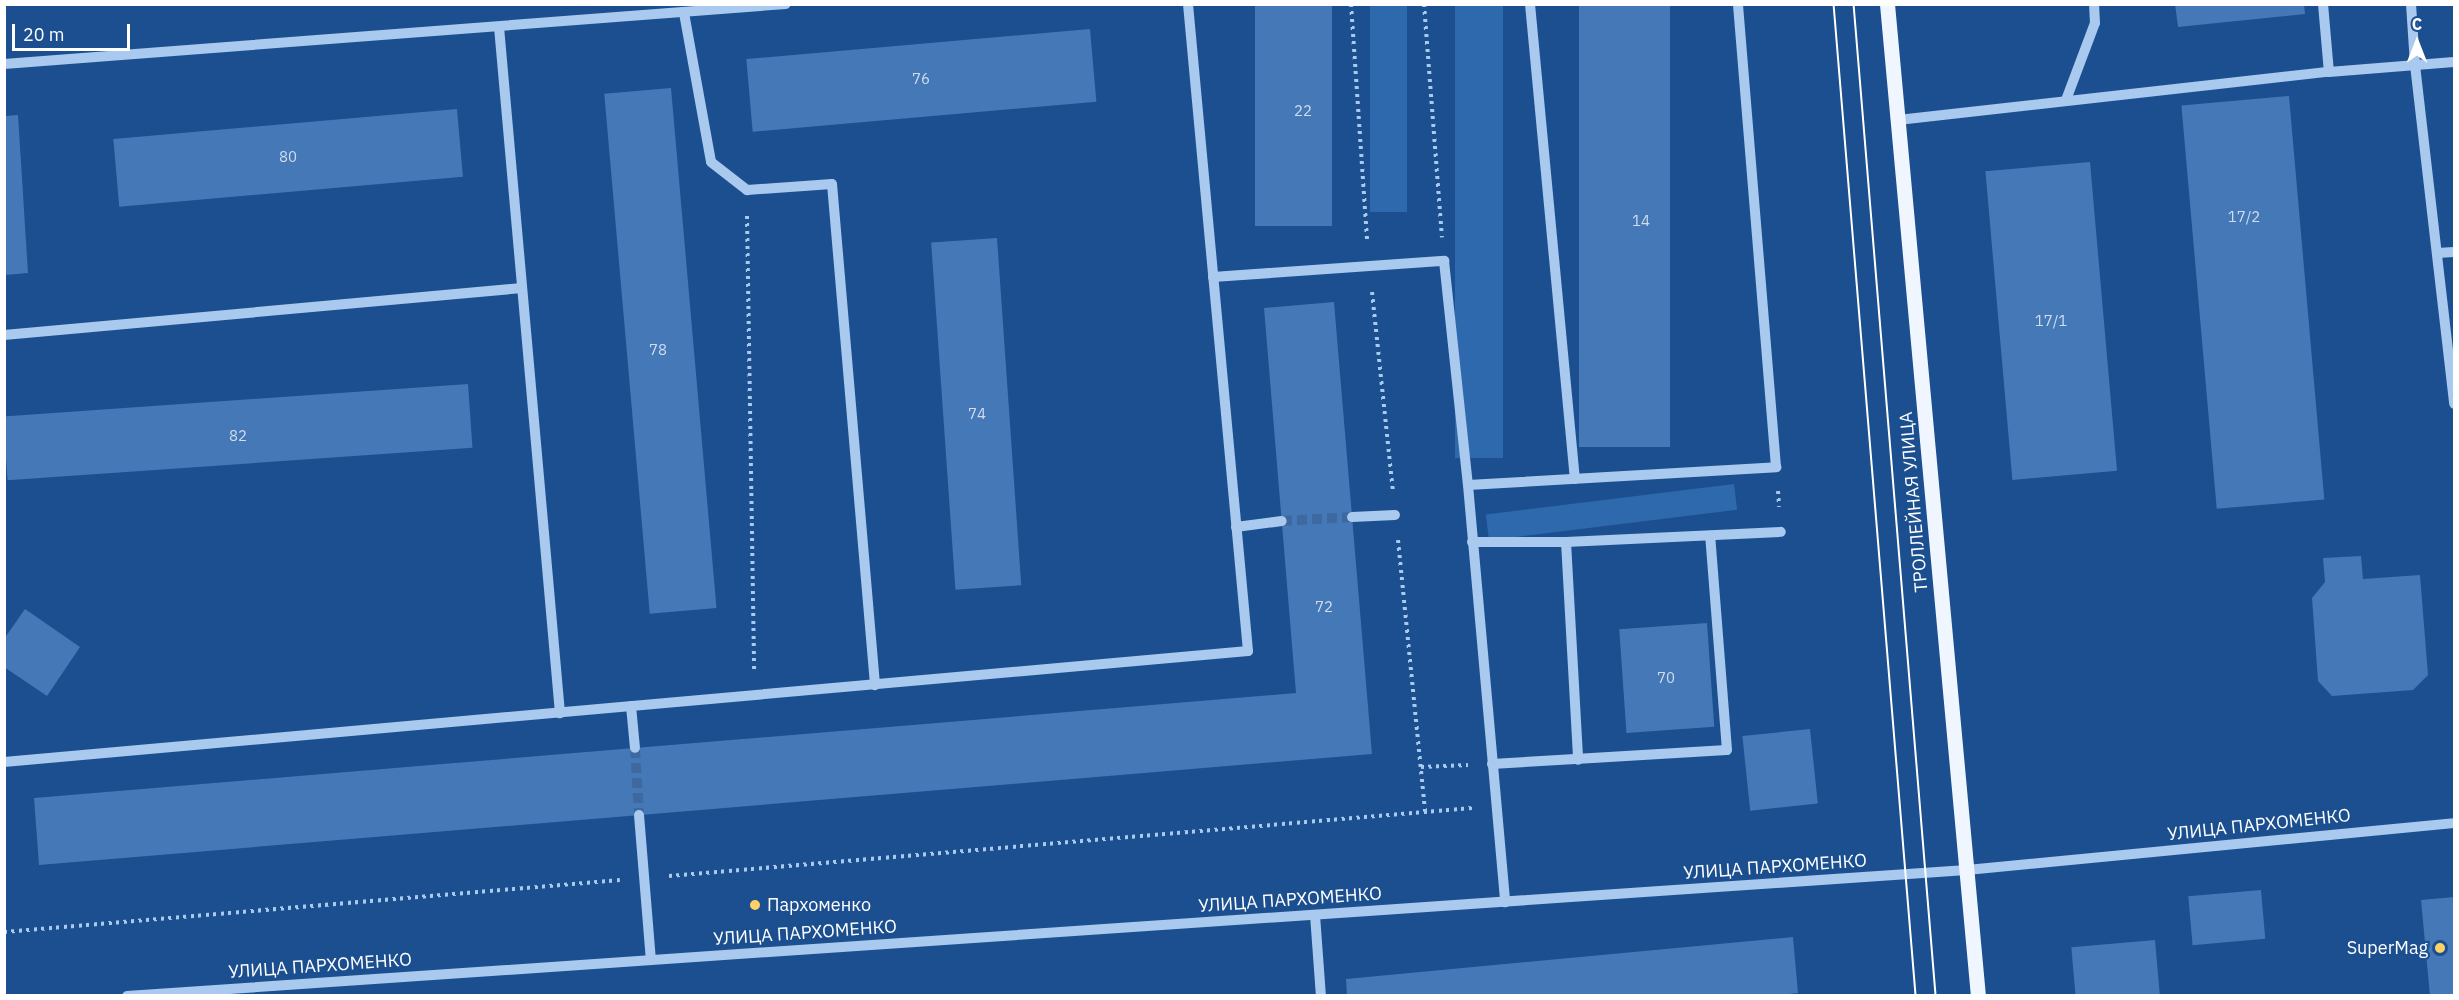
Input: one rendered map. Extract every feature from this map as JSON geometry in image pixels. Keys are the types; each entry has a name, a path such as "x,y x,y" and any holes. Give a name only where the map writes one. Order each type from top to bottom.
{"main road":[{"name":"ТРОЛЛЕЙНАЯ УЛИЦА","path":"1887,4 1978,996"}],"street":[{"path":"4,64 786,4"},
{"path":"4,762 1248,651 1188,4"},
{"path":"1530,4 1575,478"},
{"path":"1468,485 1776,467 1738,4"},
{"path":"2066,100 2095,23 2094,4"},
{"path":"2323,4 2329,72"},
{"path":"2411,4 2415,65 2454,404"},
{"path":"684,13 711,162 747,190 832,184 875,684"},
{"path":"499,27 560,713"},
{"path":"1898,120 2329,72 2454,62"},
{"path":"2437,253 2454,252"},
{"path":"1213,277 1444,261 1468,485 1505,902"},
{"path":"4,335 522,288"},
{"path":"1353,517 1395,515"},
{"path":"1236,527 1282,521"},
{"path":"1472,542 1566,542 1781,532"},
{"path":"1492,764 1727,750 1710,536"},
{"path":"1566,542 1578,759"},
{"path":"631,706 635,748"},
{"path":"639,815 651,960"},
{"name":"УЛИЦА ПАРХОМЕНКО","path":"127,996 1967,870 2454,823"},
{"path":"1315,915 1321,996"}],"path":[{"path":"1351,4 1369,266 1425,812"},
{"path":"1424,4 1444,261"},
{"path":"747,190 754,695"},
{"path":"1776,467 1781,532"},
{"path":"1421,767 1492,764"},
{"path":"4,932 1496,806"}],"shaded area":[{"path":"1370,5 1407,5 1407,212 1370,212"},
{"path":"1455,5 1503,5 1503,458 1455,458"},
{"path":"1734,484 1737,510 1489,540 1486,514"}],"building":[{"path":"1579,4 1670,4 1670,447 1579,447"},
{"path":"2175,4 2304,4 2305,14 2178,27"},
{"path":"1255,5 1332,5 1332,226 1255,226"},
{"path":"1090,29 1096,102 753,132 746,59"},
{"path":"671,88 716,608 650,614 604,94"},
{"path":"2289,96 2324,499 2217,509 2181,105"},
{"path":"457,109 463,177 119,207 113,139"},
{"path":"18,115 28,273 5,275 5,116"},
{"path":"2090,162 2117,471 2012,480 1985,171"},
{"path":"997,238 1021,585 955,590 931,243"},
{"path":"1334,302 1372,754 39,865 34,798 1296,693 1264,308"},
{"path":"468,384 472,448 8,480 4,416"},
{"path":"2361,556 2363,579 2420,575 2428,675 2413,690 2332,696 2318,681 2312,598 2325,582 2323,558"},
{"path":"25,609 80,647 47,696 4,667 4,639"},
{"path":"1707,623 1714,727 1626,733 1619,629"},
{"path":"1810,729 1818,804 1750,811 1742,736"},
{"path":"2261,890 2265,939 2193,945 2188,896"},
{"name":"SuperMag","path":"2454,897 2454,996 2430,996 2421,900"},
{"path":"1793,937 1798,993 1771,996 1347,996 1346,979"},
{"path":"2155,940 2160,996 2076,996 2071,947"}],"tunnel":[{"path":"1282,521 1352,517"},
{"path":"635,748 639,815"}],"tram line":[{"path":"1834,4 1916,996"},
{"path":"1854,4 1936,996"}],"place":[{"name":"Пархоменко","path":"755,905"},
{"name":"SuperMag","path":"2440,948"}]}
